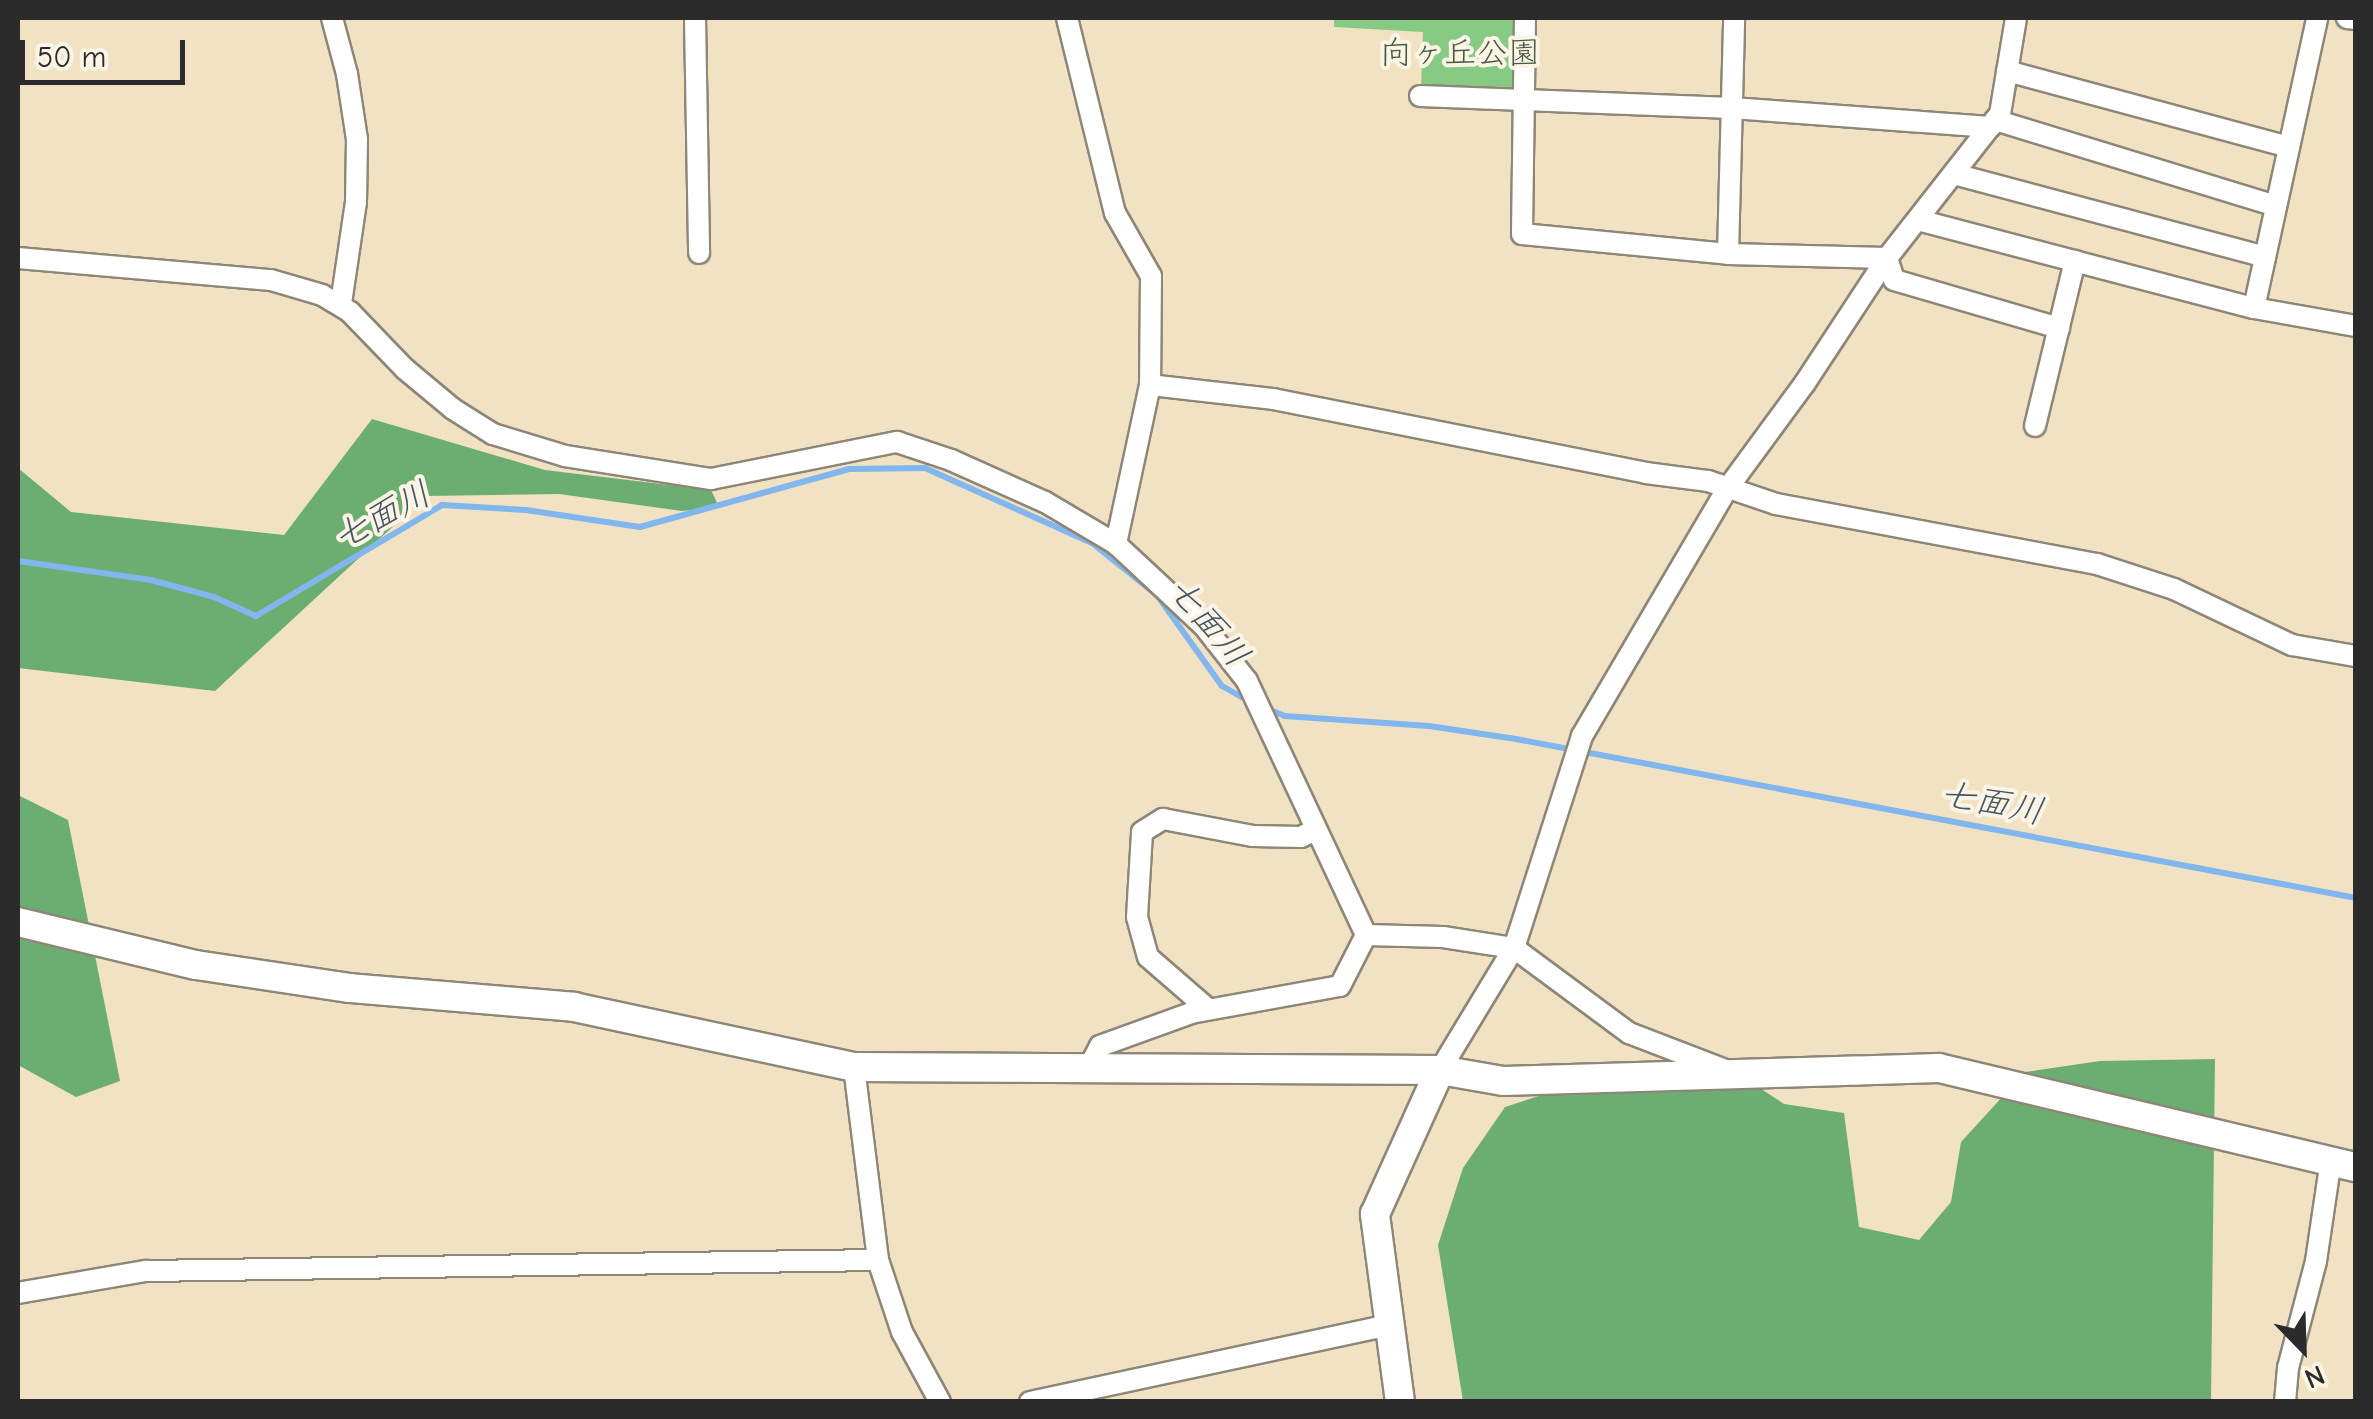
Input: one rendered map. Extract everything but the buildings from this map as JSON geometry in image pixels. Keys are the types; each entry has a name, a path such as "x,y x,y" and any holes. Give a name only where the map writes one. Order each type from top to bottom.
{"street":[{"path":"332,18 357,139 356,202 341,304"},
{"path":"695,18 699,252"},
{"path":"1067,18 1115,214 1151,276 1150,385 1116,544"},
{"path":"1526,18 1522,234 1728,254 1887,258"},
{"path":"1728,254 1734,18"},
{"path":"1400,1402 1376,1214 1440,1070 1514,948 1582,736 1727,489 1806,383 1887,258 1992,123 2007,72 2016,18"},
{"path":"2254,308 2317,18"},
{"path":"2346,18 2356,19"},
{"path":"2007,72 2289,147"},
{"path":"1420,96 1992,123 2276,206"},
{"path":"1954,174 2265,257"},
{"path":"1918,220 2254,308 2356,326"},
{"path":"18,258 272,280 341,304 405,369 454,409 494,434 584,460 711,479 896,442 950,460 1044,502 1116,544 1204,626 1251,688 1366,935"},
{"path":"1887,258 1894,280 2059,328"},
{"path":"2034,426 2075,261"},
{"path":"1150,385 1291,403 1646,473 1708,481 1776,504 2097,564 2174,590 2292,645 2356,656"},
{"path":"1208,1010 1148,957 1137,917 1142,832 1163,819 1252,836 1301,837 1315,830"},
{"path":"18,922 196,965 350,988 574,1008 854,1067 1440,1070 1504,1082 1940,1068 2343,1164 2288,1368 2285,1402"},
{"path":"1366,935 1443,936 1514,948 1630,1033 1740,1075"},
{"path":"1089,1066 1100,1046 1208,1010 1340,986 1366,935"},
{"path":"854,1067 878,1260 902,1332 940,1402"},
{"path":"18,1293 146,1271 878,1260"},
{"path":"1030,1402 1390,1325"}],"green space":[{"name":"向ヶ丘公園","path":"1334,18 1516,18 1514,92 1421,89 1423,32 1334,27"},
{"path":"372,419 545,470 711,490 719,507 682,511 559,494 426,496 215,691 18,668 18,468 71,512 284,535"},
{"path":"18,795 68,820 120,1081 76,1097 18,1065"},
{"path":"2215,1059 2211,1401 1463,1401 1438,1245 1463,1168 1505,1107 1606,1074 1740,1075 1784,1104 1844,1113 1859,1227 1919,1240 1951,1202 1961,1142 2025,1072 2100,1061"}],"waterway":[{"name":"七面川","path":"18,561 151,580 214,597 256,616 442,505 526,510 640,527 849,469 925,468 1092,543 1157,595 1222,686 1249,701"},
{"name":"七面川","path":"1265,708 1285,716 1429,726 1516,739 2356,898"}]}
